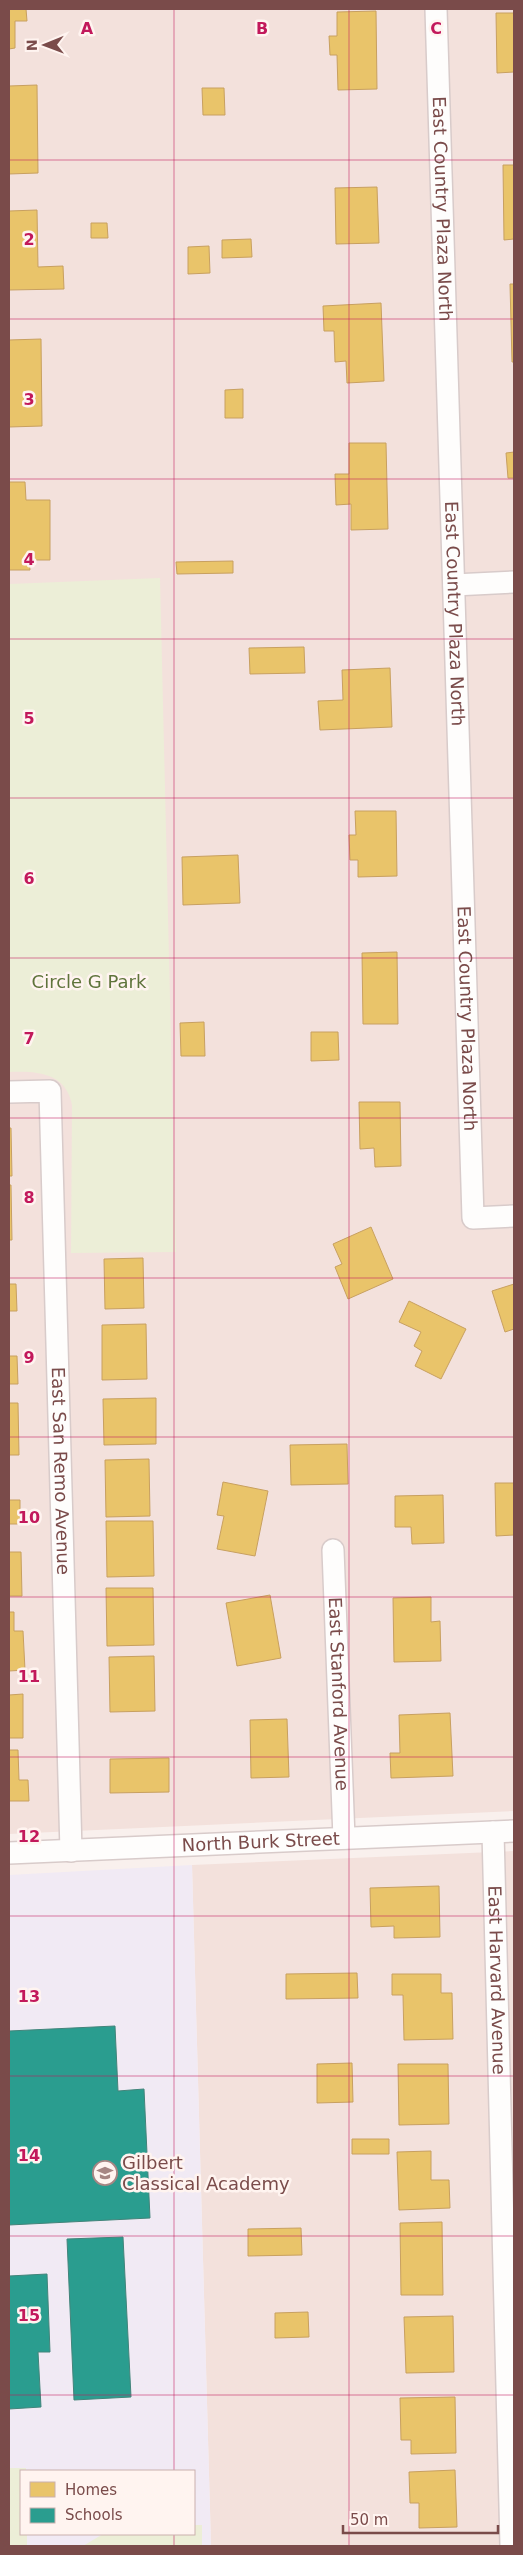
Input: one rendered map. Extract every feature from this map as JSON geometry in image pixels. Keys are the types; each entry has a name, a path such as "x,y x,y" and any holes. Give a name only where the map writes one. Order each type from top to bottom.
{"street":[{"name":"East Country Plaza North","path":"436,9 473,1218 514,1216"},
{"path":"454,585 514,582"},
{"name":"East San Remo Avenue","path":"9,1092 50,1091 71,1851"},
{"name":"East Stanford Avenue","path":"333,1550 344,1838"},
{"name":"North Burk Street","path":"9,1854 514,1831"},
{"name":"East Harvard Avenue","path":"493,1832 511,2546"}],"shaded area":[{"path":"9,9 514,9 514,1811 9,1834"},
{"path":"514,1851 514,2546 211,2546 192,1865"},
{"name":"Gilbert Classical Academy","path":"192,1865 211,2546 9,2546 9,1875"}],"green space":[{"name":"Circle G Park","path":"160,578 176,1252 71,1253 72,1105 69,1094 57,1080 48,1076 39,1073 9,1072 9,584"},
{"path":"9,2468 26,2468 26,2470 20,2470 20,2535 27,2535 27,2546 9,2546"},
{"path":"195,2525 202,2525 202,2546 83,2546 101,2535 195,2535"}],"building: Homes":[{"path":"9,9 26,9 27,21 15,21 15,48 9,49"},
{"path":"376,11 377,89 338,90 337,55 330,55 329,36 337,36 337,12"},
{"path":"496,13 514,13 514,72 497,73"},
{"path":"37,85 38,173 9,174 9,86"},
{"path":"202,88 224,88 225,115 203,115"},
{"path":"503,165 514,165 514,239 504,240"},
{"path":"377,187 379,243 336,244 335,188"},
{"path":"37,210 38,267 63,266 64,289 9,290 9,211"},
{"path":"91,223 107,223 108,238 91,238"},
{"path":"251,239 252,257 222,258 222,240"},
{"path":"209,246 210,273 188,274 188,247"},
{"path":"510,284 514,284 514,362 512,362"},
{"path":"381,303 384,381 347,383 346,361 335,362 334,331 324,331 323,306"},
{"path":"41,339 42,426 9,427 9,340"},
{"path":"243,389 243,418 225,418 225,390"},
{"path":"349,443 386,443 388,529 351,530 351,504 336,505 335,474 349,474"},
{"path":"514,452 514,478 508,478 506,453"},
{"path":"9,482 25,482 26,500 50,500 50,560 29,560 30,570 9,570"},
{"path":"233,561 233,573 177,574 176,562"},
{"path":"304,647 305,673 250,674 249,648"},
{"path":"390,668 392,727 320,730 318,701 343,700 342,670"},
{"path":"355,811 396,811 397,876 358,877 358,860 350,860 349,835 356,835"},
{"path":"238,855 240,903 183,905 182,857"},
{"path":"397,952 398,1024 363,1024 362,953"},
{"path":"204,1022 205,1056 181,1056 180,1023"},
{"path":"311,1032 338,1032 339,1060 311,1061"},
{"path":"359,1102 400,1102 401,1166 375,1167 374,1148 360,1149"},
{"path":"9,1128 11,1128 12,1176 9,1176"},
{"path":"9,1185 11,1185 12,1240 9,1240"},
{"path":"371,1227 393,1279 348,1299 335,1267 342,1264 333,1244"},
{"path":"143,1258 144,1308 105,1309 104,1259"},
{"path":"9,1284 16,1284 17,1311 9,1311"},
{"path":"514,1284 514,1329 505,1332 492,1291"},
{"path":"409,1301 466,1329 441,1379 415,1366 422,1351 414,1346 421,1332 399,1322"},
{"path":"146,1324 147,1379 102,1380 102,1325"},
{"path":"9,1356 17,1356 18,1384 9,1384"},
{"path":"156,1398 156,1444 104,1445 103,1399"},
{"path":"9,1403 18,1403 19,1455 9,1455"},
{"path":"347,1444 348,1484 291,1485 290,1445"},
{"path":"149,1459 150,1516 106,1517 105,1460"},
{"path":"223,1482 268,1491 255,1556 217,1549 224,1516 217,1515"},
{"path":"495,1483 514,1483 514,1535 496,1536"},
{"path":"443,1495 444,1543 412,1544 411,1527 395,1527 395,1496"},
{"path":"9,1500 20,1500 20,1524 9,1524"},
{"path":"106,1521 153,1521 154,1576 107,1577"},
{"path":"9,1552 21,1552 22,1596 9,1596"},
{"path":"106,1588 153,1588 154,1645 107,1646"},
{"path":"270,1595 281,1658 237,1666 226,1603"},
{"path":"431,1597 431,1622 440,1621 441,1661 394,1662 393,1598"},
{"path":"9,1612 14,1612 14,1631 23,1631 25,1670 9,1671"},
{"path":"154,1656 155,1711 110,1712 109,1657"},
{"path":"23,1694 23,1738 9,1738 9,1695"},
{"path":"450,1713 453,1776 391,1778 390,1753 400,1753 399,1715"},
{"path":"287,1719 289,1777 251,1778 250,1720"},
{"path":"9,1750 18,1750 19,1780 28,1780 29,1801 9,1801"},
{"path":"169,1758 169,1792 110,1793 110,1759"},
{"path":"439,1886 440,1937 394,1938 394,1926 371,1927 370,1888"},
{"path":"357,1973 358,1998 286,1999 286,1974"},
{"path":"392,1974 441,1974 441,1993 452,1993 453,2039 404,2040 403,1995 392,1995"},
{"path":"352,2063 353,2102 317,2103 317,2064"},
{"path":"398,2064 448,2064 449,2124 399,2125"},
{"path":"352,2139 389,2139 389,2154 352,2154"},
{"path":"431,2151 431,2180 449,2180 450,2208 399,2210 397,2152"},
{"path":"442,2222 443,2295 401,2295 400,2223"},
{"path":"301,2228 302,2255 248,2256 248,2229"},
{"path":"308,2312 309,2337 275,2338 275,2313"},
{"path":"453,2316 454,2372 406,2373 404,2317"},
{"path":"455,2397 456,2453 411,2454 411,2440 401,2440 400,2398"},
{"path":"455,2470 457,2527 419,2528 419,2503 410,2503 409,2472"}],"building: Schools":[{"path":"115,2026 118,2091 144,2089 150,2218 9,2225 9,2031"},
{"path":"123,2237 131,2397 74,2400 67,2239"},
{"path":"47,2274 50,2352 38,2352 41,2407 9,2409 9,2276"}],"place":[{"name":"Gilbert Classical Academy","path":"105,2173"}]}
